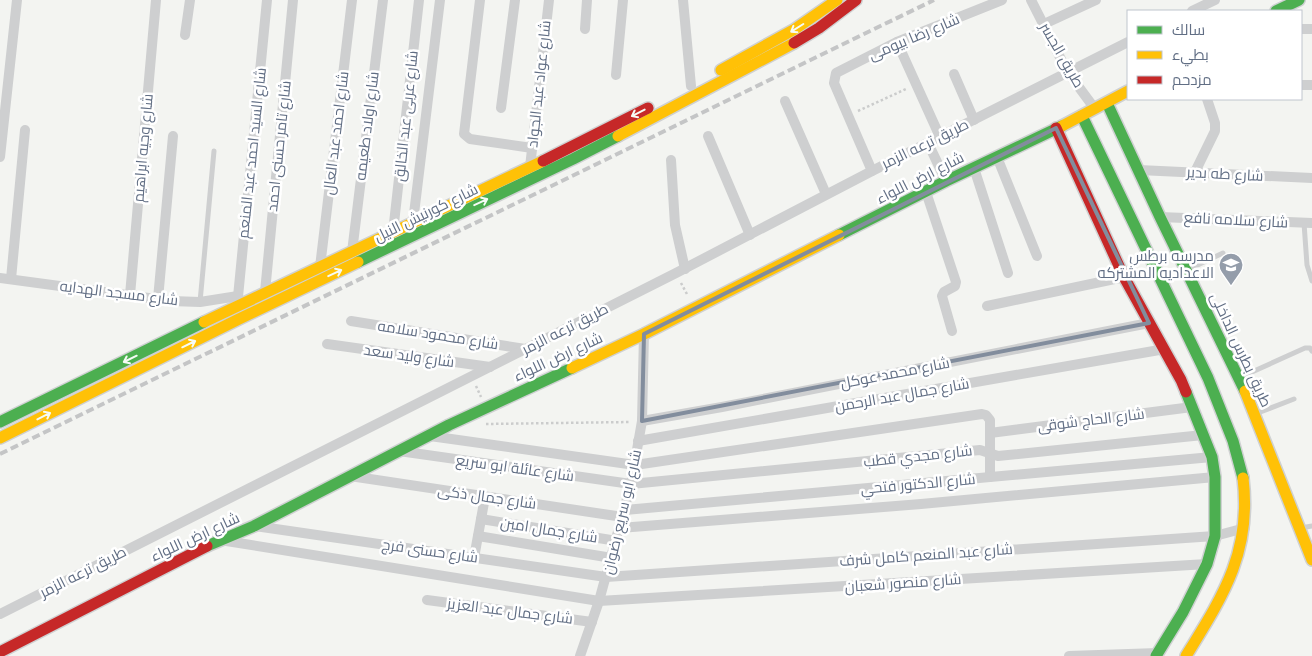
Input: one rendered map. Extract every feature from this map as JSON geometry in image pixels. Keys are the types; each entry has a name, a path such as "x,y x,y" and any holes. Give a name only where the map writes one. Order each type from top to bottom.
{"street":[{"path":"0,157 17,0"},
{"name":"شارع وجيه ابراهيم","path":"130,295 156,0"},
{"path":"186,35 190,0"},
{"name":"شارع السيد احمد عبد المنعم","path":"237,301 267,0"},
{"name":"شارع تامر حسنى احمد","path":"265,292 293,0"},
{"name":"شارع احمد عبد العال","path":"320,267 352,0"},
{"name":"شارع اولاد طعيمه","path":"352,252 383,0"},
{"name":"شارع عربى عبد الخالق","path":"393,232 419,0"},
{"path":"413,222 440,0"},
{"path":"480,0 464,134 470,139 532,148"},
{"path":"501,108 515,0"},
{"name":"شارع عواد عبد الجواد","path":"530,167 549,0"},
{"path":"585,29 587,0"},
{"path":"616,75 623,0"},
{"path":"683,0 691,86"},
{"name":"شارع كورنيش النيل","path":"0,422 237,301 265,292 352,252 530,167 691,86 780,38 813,18 837,0"},
{"name":"شارع كورنيش النيل","path":"0,438 239,319 573,159 785,49 819,28 856,0"},
{"name":"شارع رضا بيومى","path":"848,116 834,83 835,75 838,72 897,42 1002,0"},
{"name":"طريق الجسر","path":"1031,0 1067,71 1095,109"},
{"path":"1044,24 1096,0"},
{"path":"1194,10 1215,0"},
{"path":"1278,10 1299,0"},
{"path":"897,42 940,137"},
{"name":"طريق ترعه الزمر","path":"0,614 681,271 872,170 1127,42"},
{"path":"954,74 974,120"},
{"name":"شارع ارض اللواء","path":"0,652 219,540 254,526 429,436 644,334 974,168 1082,116 1127,92"},
{"path":"1195,172 1215,130 1215,123 1207,100"},
{"path":"785,101 826,194"},
{"name":"طريق بطرس الداخلى","path":"1107,103 1160,217 1240,377 1306,535 1312,560"},
{"path":"848,116 872,170"},
{"path":"1070,656 1157,654 1230,578 1240,551 1245,528 1245,491 1240,460 1218,401 1082,116"},
{"path":"1056,128 1124,277 1165,349 1192,407 1212,457 1216,477 1216,536 1207,564 1186,656"},
{"path":"5,278 25,130"},
{"path":"158,299 173,136"},
{"path":"708,136 750,235"},
{"path":"928,143 946,182"},
{"path":"997,157 1037,256"},
{"path":"671,160 675,225 681,271"},
{"path":"974,168 1008,273"},
{"name":"شارع طه بدير","path":"1139,170 1312,178"},
{"path":"926,192 956,282 955,286 944,292 942,296 952,331"},
{"name":"شارع سلامه نافع","path":"1160,217 1308,223"},
{"path":"987,306 1124,277"},
{"name":"شارع مسجد الهدايه","path":"5,278 158,299 200,302 237,301"},
{"name":"شارع محمود سلامه","path":"350,321 525,349"},
{"name":"شارع محمد عوكل","path":"642,421 741,404 1149,323"},
{"name":"شارع ابو سريع رضوان","path":"580,656 612,558 635,465 642,421 644,334"},
{"name":"شارع وليد سعد","path":"327,344 490,367"},
{"name":"شارع جمال عبد الرحمن","path":"638,441 1165,349"},
{"name":"شارع الحاج شوقى","path":"990,433 1192,407"},
{"path":"429,436 635,465 982,414 988,417 990,477"},
{"name":"شارع مجدي قطب","path":"631,484 980,450 998,456 1204,435"},
{"name":"شارع عائلة ابو سريع","path":"399,451 631,484"},
{"name":"شارع الدكتور فتحي","path":"624,514 990,477 1212,457"},
{"name":"شارع جمال ذكى","path":"350,476 624,514"},
{"path":"620,528 921,504 1216,477"},
{"path":"474,558 485,496"},
{"name":"شارع جمال امين","path":"481,519 616,541"},
{"name":"شارع حسنى فرج","path":"254,526 606,577"},
{"name":"شارع عبد المنعم كامل شرف","path":"606,577 1216,536 1245,528"},
{"path":"478,536 612,558"},
{"name":"شارع منصور شعبان","path":"219,540 599,601 1207,564"},
{"name":"شارع جمال عبد العزيز","path":"427,600 592,622"}],"lane":[{"path":"200,302 214,151"},
{"path":"1308,223 1307,265 1312,280"},
{"path":"1187,270 1222,253"},
{"path":"1240,377 1305,348 1311,349"},
{"path":"1255,414 1294,398"},
{"path":"1306,535 1312,526"}],"path":[{"path":"848,116 916,84"},
{"path":"681,271 694,309"},
{"path":"472,376 486,408"},
{"path":"478,424 642,421"}],"highlighted area":[{"path":"1056,128 1149,323 642,421 644,334"}],"railway":[{"path":"0,454 934,0"}],"traffic: fast":[{"path":"1278,10 1299,0"},
{"path":"1107,103 1245,391"},
{"path":"1082,116 1208,378 1233,441 1243,478"},
{"path":"839,235 946,181 1062,126"},
{"path":"358,262 618,136"},
{"path":"0,422 204,322"},
{"path":"207,546 254,526 449,425 572,368"},
{"path":"1156,656 1183,612 1207,564 1215,536 1215,477 1212,457 1186,392"}],"traffic: slow":[{"path":"721,70 795,29 837,0"},
{"path":"618,136 794,43"},
{"path":"1062,126 1127,92"},
{"path":"204,322 543,161"},
{"path":"572,368 644,334 839,235"},
{"path":"0,438 358,262"},
{"path":"1245,391 1312,560"},
{"path":"1186,656 1223,593 1239,551 1245,504 1243,478"}],"traffic: jam":[{"path":"794,43 819,28 856,0"},
{"path":"543,161 648,108"},
{"path":"1056,128 1124,277 1186,392"},
{"path":"0,652 207,546"}],"place":[{"name":"مدرسه برطس الاعداديه المشتركه","path":"1231,286"}]}
